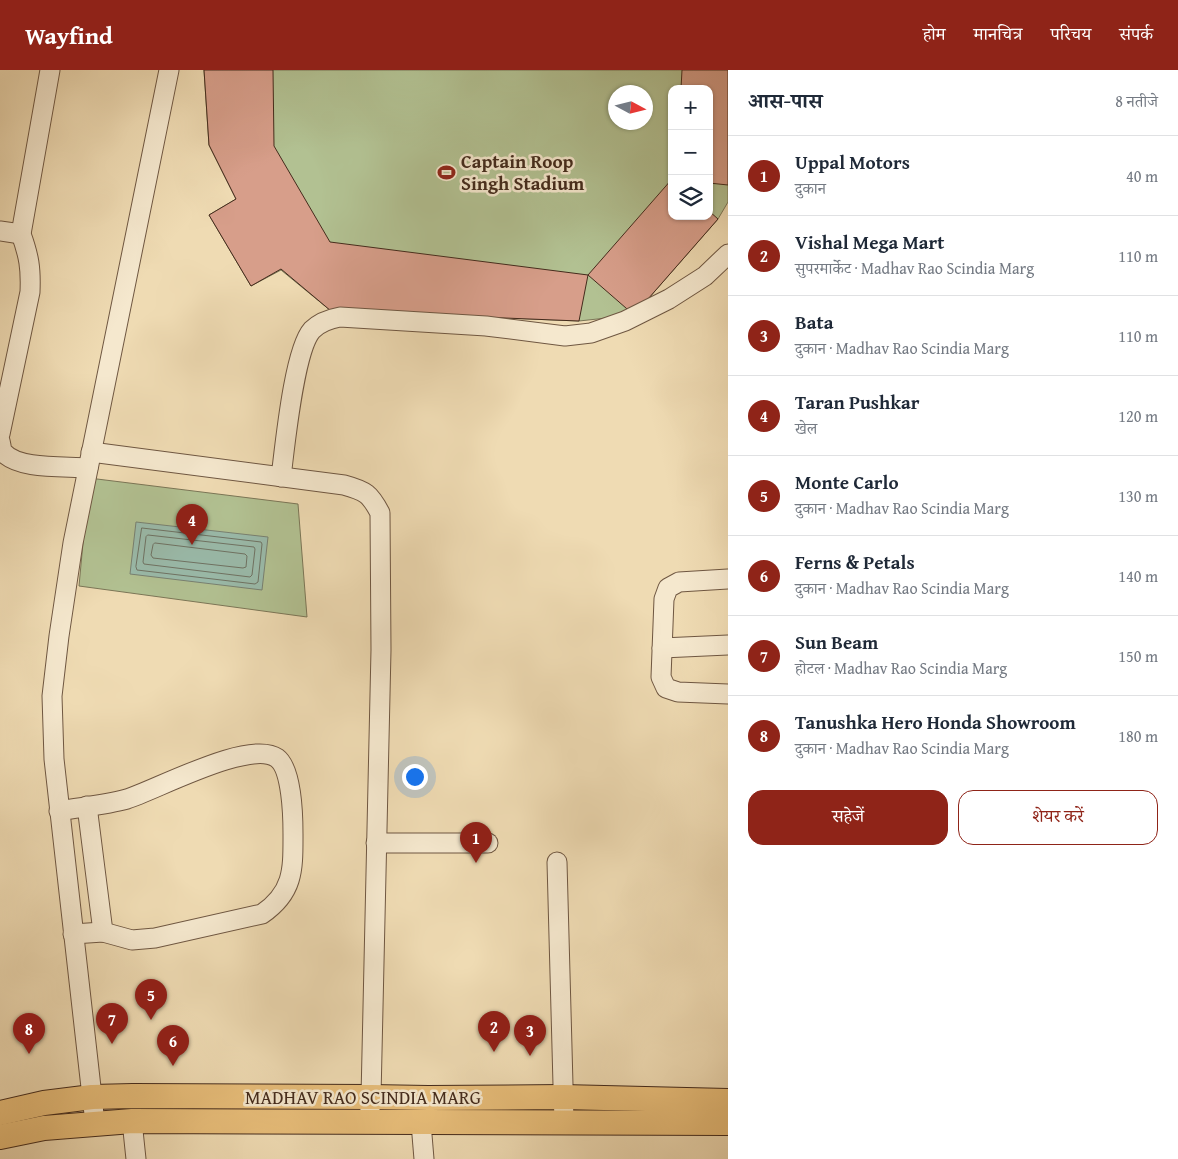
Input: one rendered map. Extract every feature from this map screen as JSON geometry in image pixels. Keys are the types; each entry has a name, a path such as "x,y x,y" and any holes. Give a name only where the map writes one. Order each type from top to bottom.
{"main road":[{"name":"MADHAV RAO SCINDIA MARG","path":"0,1113 44,1103 92,1097 563,1097 728,1101"},
{"name":"MADHAV RAO SCINDIA MARG","path":"0,1137 44,1128 132,1121 728,1123"}],"street":[{"path":"50,70 21,234 31,271 30,292 1,444 12,459 25,464 89,460 281,477 344,485 359,489 372,497 380,513 381,650 371,1097 368,1121"},
{"path":"95,1123 59,811 54,759 52,696 72,552 89,460 170,70"},
{"path":"0,232 21,234"},
{"path":"281,477 301,352 311,331 319,323 340,317 486,326 565,336 592,333 626,321 669,299 704,276 728,254"},
{"path":"728,579 679,582 668,588 664,599 662,648 662,677 666,688 678,692 728,694"},
{"path":"662,648 728,645"},
{"path":"59,811 126,799 219,762 248,753 265,754 276,758 285,767 293,812 293,864 291,881 274,906 262,914 155,938 132,940 104,932 73,934"},
{"path":"87,806 104,932"},
{"path":"376,843 488,843"},
{"path":"557,862 564,1122"},
{"path":"132,1121 136,1159"},
{"path":"421,1123 424,1159"}],"green space":[{"name":"Captain Roop Singh Stadium","path":"204,70 728,70 728,202 718,219 634,315 579,321 331,311 281,270 251,286 209,215 236,199 209,145"},
{"path":"89,478 298,504 307,617 79,586"}],"water":[{"path":"136,522 268,537 262,590 130,574"}],"building":[{"path":"204,70 273,70 274,146 330,242 588,275 579,321 331,311 281,269 251,286 209,215 236,199 209,145"},
{"path":"682,70 728,70 728,185 713,183 713,85 681,85"},
{"path":"668,184 668,220 713,220 713,215 718,219 634,315 588,275"}],"place":[{"name":"Captain Roop Singh Stadium","path":"447,172"},
{"name":"Taran Pushkar","path":"192,545"},
{"name":"Uppal Motors","path":"476,863"},
{"name":"Monte Carlo","path":"151,1020"},
{"name":"Sun Beam","path":"112,1044"},
{"name":"Vishal Mega Mart","path":"494,1052"},
{"name":"Tanushka Hero Honda Showroom","path":"29,1054"},
{"name":"Bata","path":"530,1056"},
{"name":"Ferns & Petals","path":"173,1066"}]}
